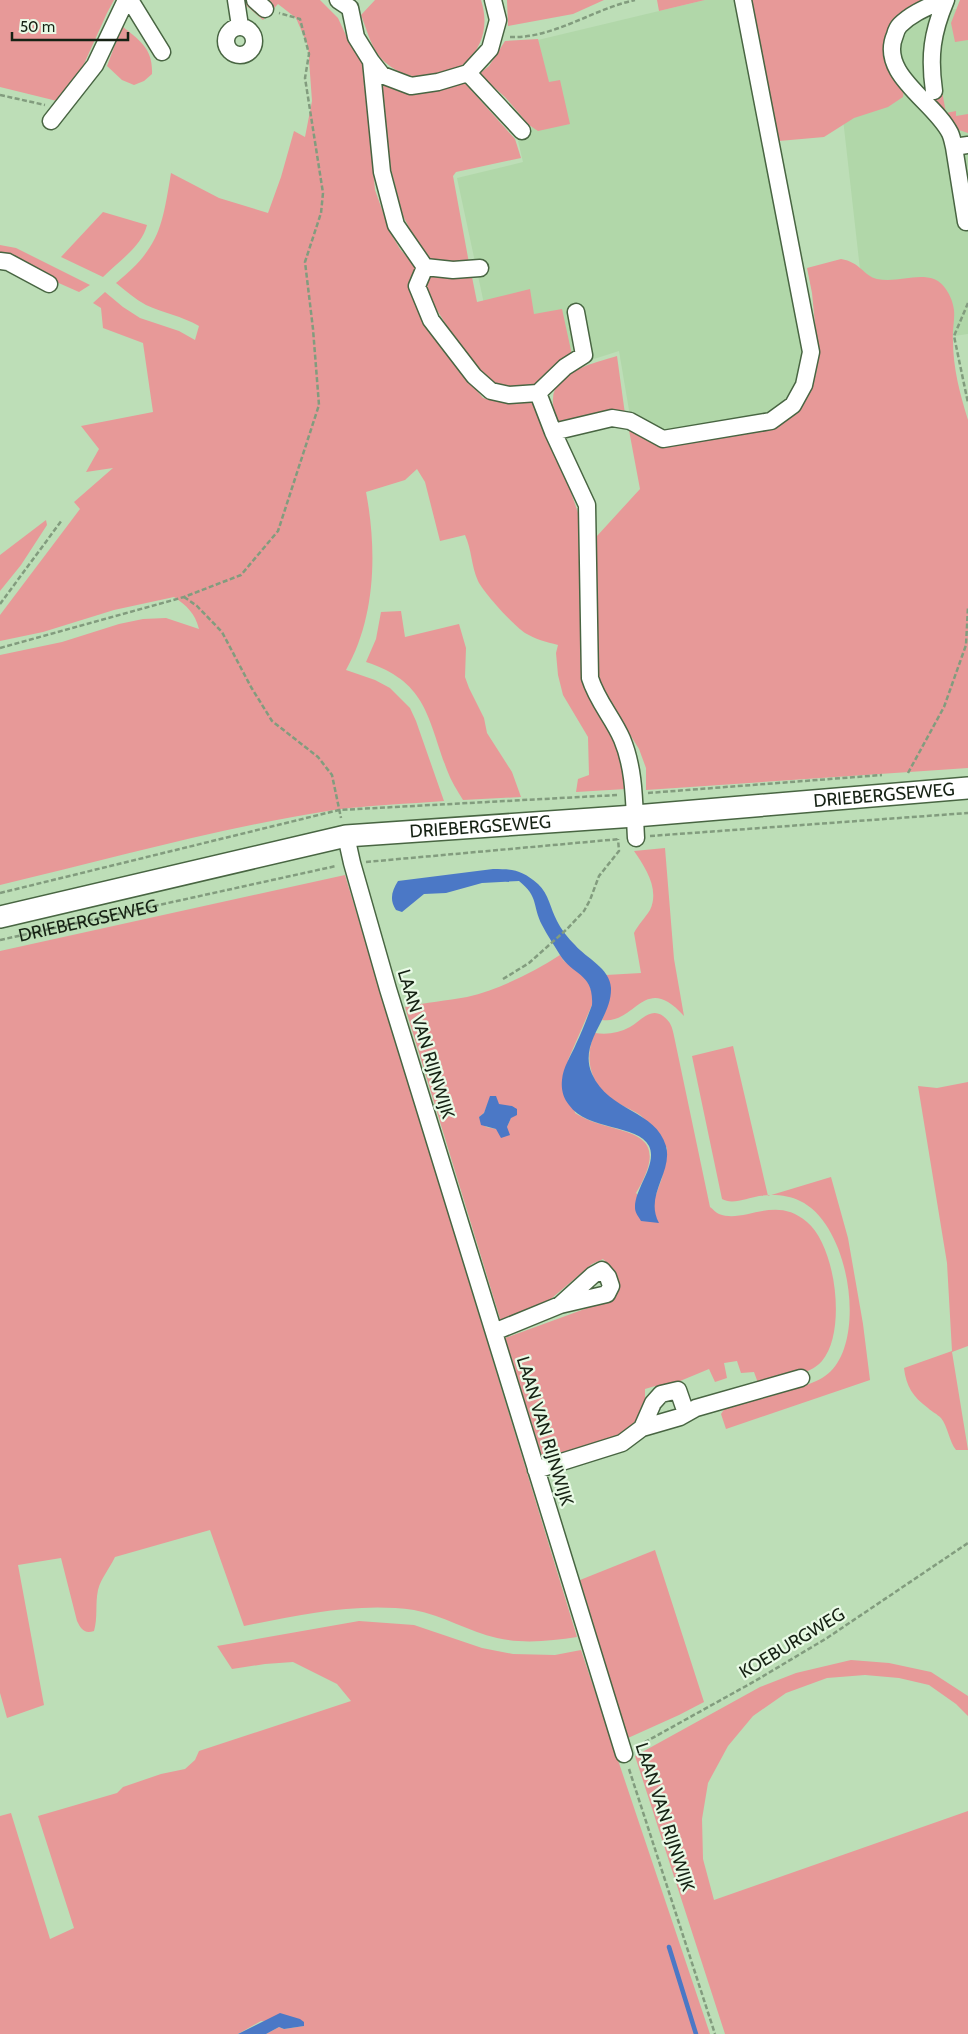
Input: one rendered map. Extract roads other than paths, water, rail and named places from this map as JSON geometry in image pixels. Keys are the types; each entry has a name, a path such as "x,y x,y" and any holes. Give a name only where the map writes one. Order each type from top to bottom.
{"main road":[{"name":"DRIEBERGSEWEG","path":"0,917 346,836 635,816 968,788"}],"street":[{"path":"55,115 95,65 128,0 162,52"},
{"path":"236,0 240,26"},
{"path":"349,3 356,37 371,61 382,75 411,86 438,82 468,73 490,49 498,20 492,0"},
{"path":"553,432 612,418 630,421 663,439 771,421 793,405 804,385 811,352 743,0"},
{"path":"934,91 931,62 933,36 944,0"},
{"path":"944,0 911,16 898,26 891,43 891,52 893,61 903,77 961,146 966,222 968,221"},
{"path":"371,61 382,172 396,225 425,267 453,270 480,268"},
{"path":"468,73 522,131"},
{"path":"0,261 8,262 49,284"},
{"path":"425,267 417,286 431,320 474,376 491,391 509,395 538,392 565,367 584,356 576,312"},
{"path":"538,392 553,432 587,506 590,678 595,693 621,737 630,760 636,838"},
{"name":"LAAN VAN RIJNWIJK","path":"346,836 388,989 624,1754"},
{"path":"494,1332 560,1305"},
{"path":"536,1470 622,1443 642,1428 686,1414 696,1408 801,1378"},
{"path":"642,1428 653,1403 662,1394 678,1390 686,1414"}],"water":[{"path":"493,869 517,871 538,884 545,892 557,921 565,933 580,950 602,969 610,981 610,999 592,1041 589,1051 589,1062 592,1074 600,1087 609,1096 643,1117 661,1134 666,1146 667,1156 666,1165 656,1193 655,1213 659,1223 641,1221 635,1210 638,1193 650,1161 651,1153 649,1146 643,1139 634,1134 599,1124 577,1113 564,1096 562,1083 564,1071 592,1005 592,995 586,981 565,962 548,936 539,918 530,892 519,881 482,883 446,893 424,894 402,912 396,910 394,906 392,895 398,881"},
{"path":"490,1096 496,1096 499,1104 512,1106 517,1109 517,1115 511,1118 507,1127 510,1135 501,1138 496,1129 481,1125 479,1117 484,1113"},
{"path":"280,2013 300,2019 304,2022 304,2026 284,2029 279,2027 266,2034 238,2034"}],"waterway":[{"path":"669,1947 696,2034"}]}
